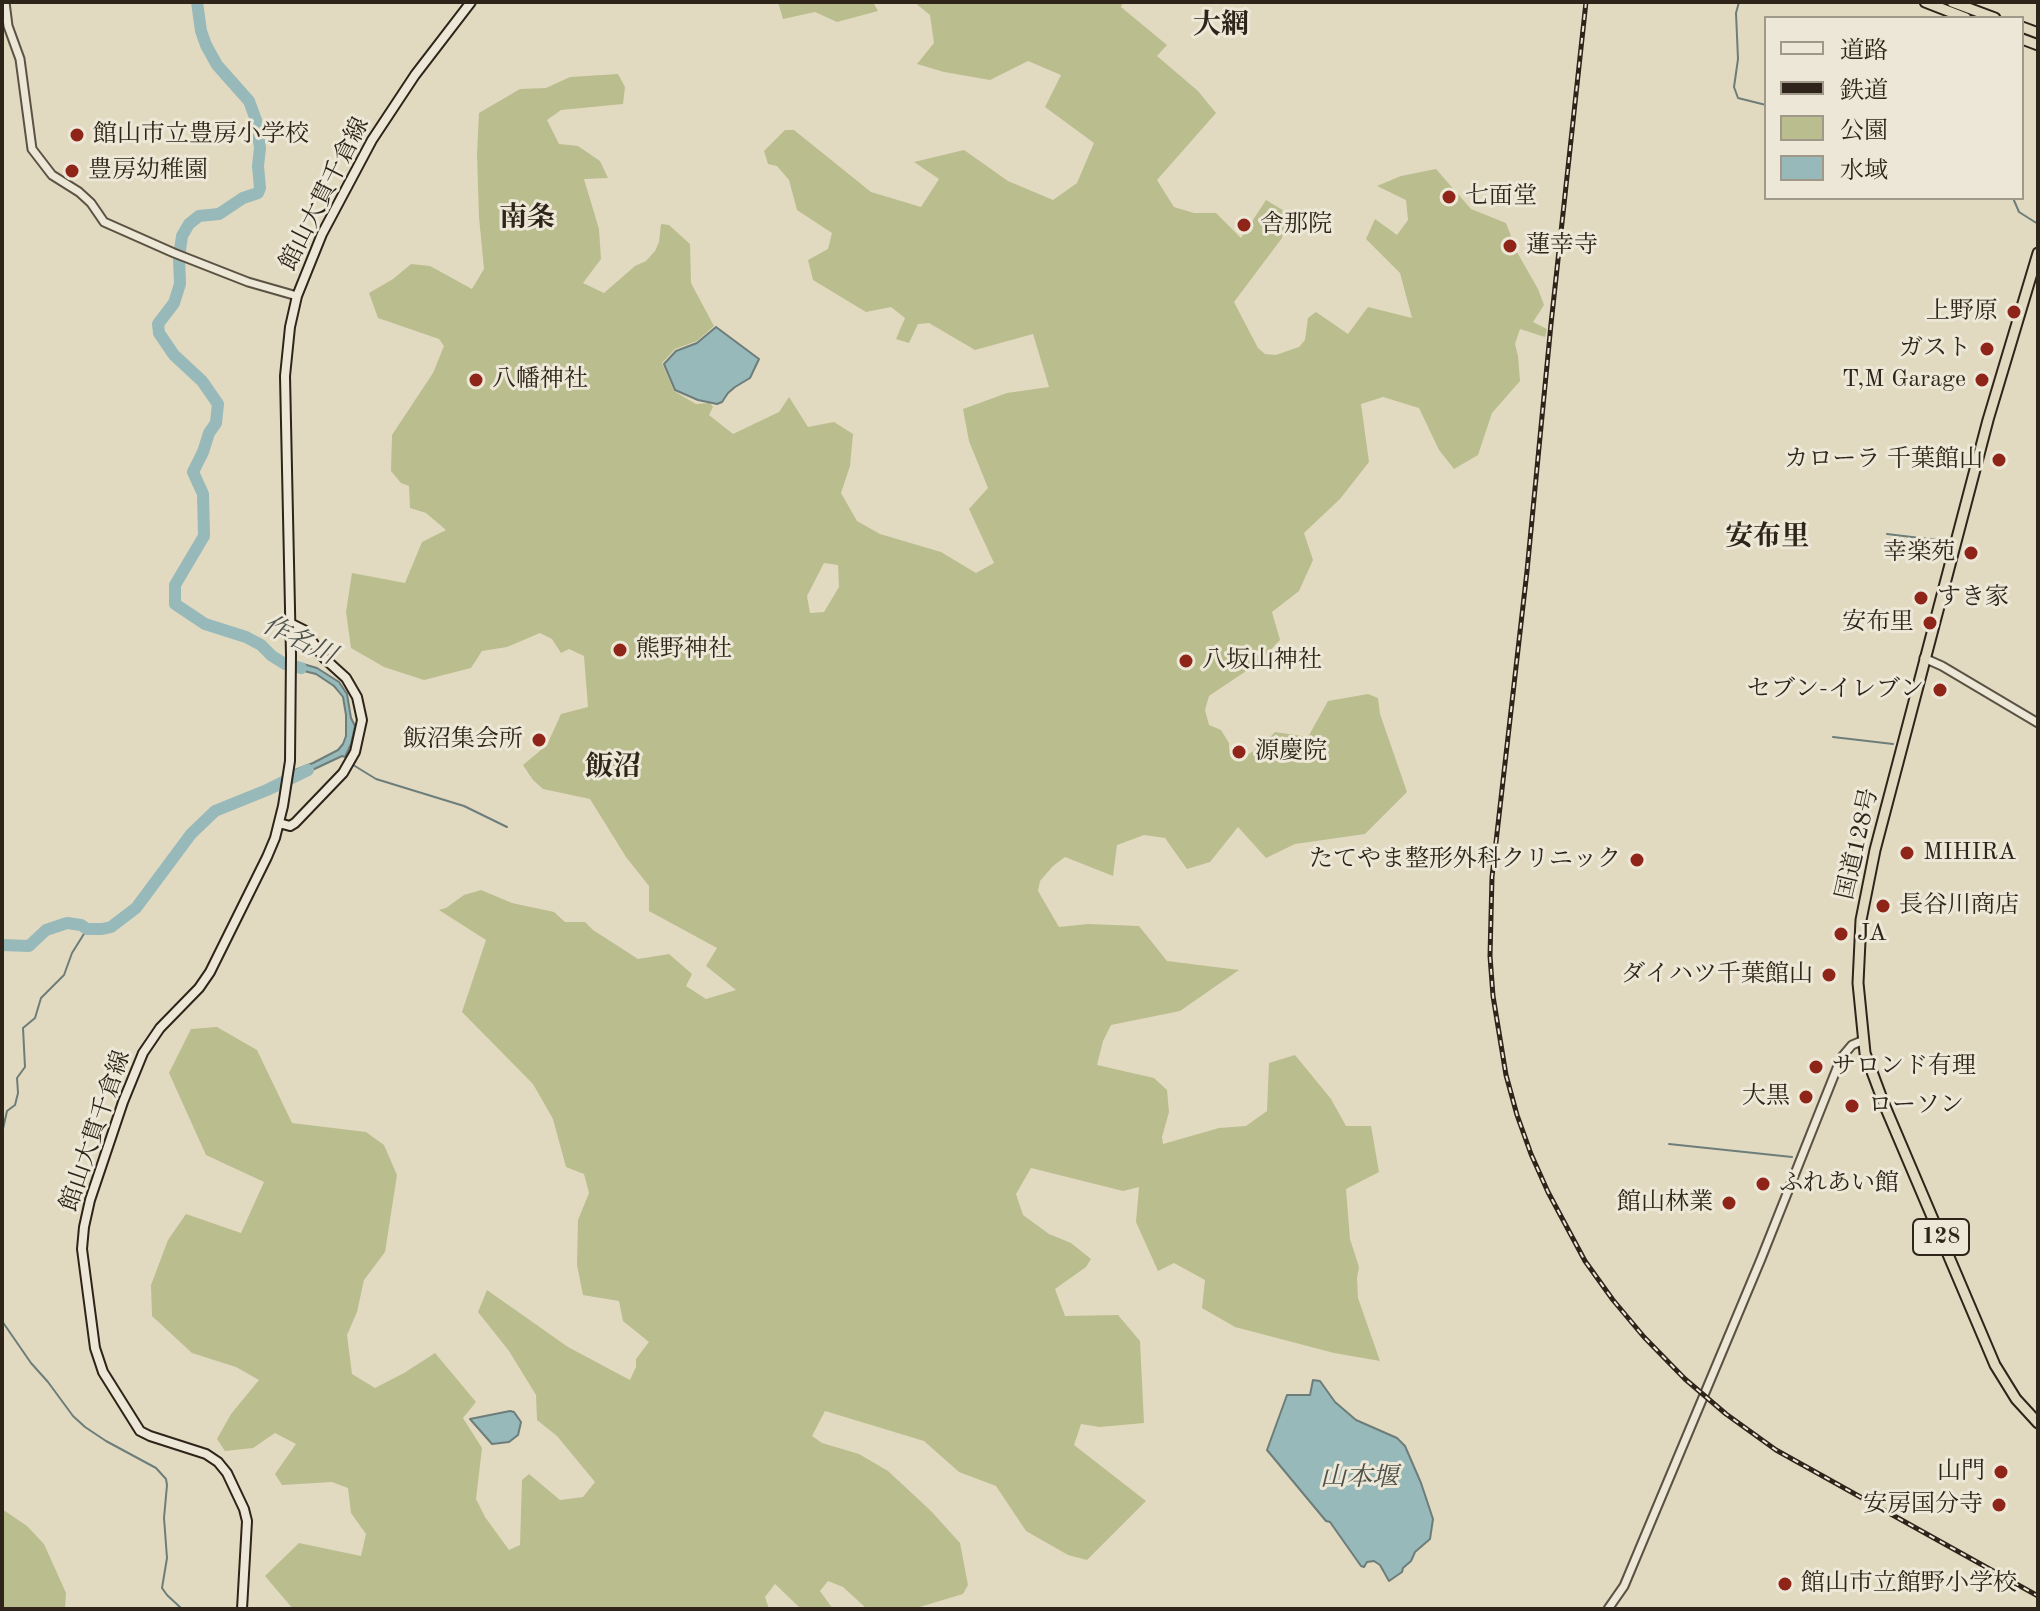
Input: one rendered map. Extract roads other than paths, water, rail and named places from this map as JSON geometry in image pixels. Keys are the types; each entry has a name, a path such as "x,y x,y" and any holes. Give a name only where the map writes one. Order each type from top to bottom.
{"highway":[{"path":"1925,2 1961,16"},
{"path":"1952,2 1990,16"},
{"name":"国道128号","path":"2038,253 1988,420 1866,889 1858,983 1867,1057 1884,1104 1989,1352 2016,1399 2038,1423"}],"main road":[{"name":"館山大貫千倉線","path":"242,1609 247,1521 244,1509 227,1473 218,1462 206,1454 140,1431 109,1383 95,1348 82,1239 90,1200 139,1061 160,1028 205,981 267,857 287,788 291,655 285,376 297,296 322,234 372,140 415,75 471,2"},
{"path":"279,823 290,826 295,823 343,773 359,741 362,720 355,693 342,673 315,648 304,630 290,623"}],"street":[{"path":"5,2 8,26 20,59 32,149 52,175 79,192 104,222 193,261 297,296"},
{"path":"1924,658 2038,723"},
{"path":"1608,1609 1624,1586 1756,1272 1841,1058 1852,1045 1864,1040"}],"water":[{"path":"716,327 759,359 750,378 717,404 675,390 664,364 676,351 697,343"},
{"path":"296,662 317,668 339,682 347,694 355,726 345,757 294,781 295,770 338,750 346,736 343,697 334,686 316,674 296,669"},
{"name":"山本堰","path":"1313,1380 1320,1381 1335,1402 1356,1420 1397,1438 1405,1446 1421,1483 1433,1519 1430,1539 1415,1552 1402,1572 1389,1581 1374,1561 1361,1566 1330,1522 1267,1450 1287,1395 1310,1395"},
{"path":"510,1411 521,1422 518,1435 509,1442 492,1444 470,1419"}],"waterway":[{"name":"作名川","path":"197,2 206,45 217,65 249,101 256,120 260,188 258,193 243,198 219,214 199,216 189,224 182,236 180,284 174,303 158,324 159,333 174,355 202,381 218,404 216,423 193,472 203,494 204,536 175,585 175,604 205,624 246,637 285,664 301,668"},
{"path":"1739,2 1734,87 1738,98 1764,104"},
{"path":"2014,200 2019,212 2038,224"},
{"path":"1887,534 1945,541"},
{"path":"1833,737 1893,744"},
{"path":"350,763 376,779 464,806 507,827"},
{"name":"作名川","path":"2,945 29,946 46,930 67,923 87,929 111,927 136,908 191,834 215,811 308,770"},
{"path":"2,1133 7,1111 15,1105 17,1078 25,1067 23,1028 35,1018 41,998 64,975 72,953 87,929"},
{"path":"1669,1144 1792,1157"},
{"path":"2,1321 73,1416 106,1441 156,1468 166,1479 164,1518 167,1558 162,1588 182,1609"}],"railway":[{"path":"1586,2 1492,877 1490,956 1493,996 1506,1075 1517,1115 1548,1192 1585,1261 1644,1337 1685,1379 1776,1450 2038,1596"}],"place":[{"name":"館山市立豊房小学校","path":"77,135"},
{"name":"豊房幼稚園","path":"72,171"},
{"name":"七面堂","path":"1449,197"},
{"name":"舎那院","path":"1244,225"},
{"name":"蓮幸寺","path":"1510,246"},
{"name":"上野原","path":"2014,312"},
{"name":"ガスト","path":"1987,349"},
{"name":"八幡神社","path":"476,380"},
{"name":"T,M Garage","path":"1982,380"},
{"name":"カローラ 千葉館山","path":"1999,460"},
{"name":"幸楽苑","path":"1971,553"},
{"name":"すき家","path":"1921,598"},
{"name":"安布里","path":"1930,623"},
{"name":"熊野神社","path":"620,650"},
{"name":"八坂山神社","path":"1186,661"},
{"name":"セブン-イレブン","path":"1940,690"},
{"name":"飯沼集会所","path":"539,740"},
{"name":"源慶院","path":"1239,752"},
{"name":"MIHIRA","path":"1907,853"},
{"name":"たてやま整形外科クリニック","path":"1637,860"},
{"name":"長谷川商店","path":"1883,906"},
{"name":"JA","path":"1841,934"},
{"name":"ダイハツ千葉館山","path":"1829,975"},
{"name":"サロンド有理","path":"1816,1067"},
{"name":"大黒","path":"1806,1097"},
{"name":"ローソン","path":"1852,1106"},
{"name":"ふれあい館","path":"1763,1184"},
{"name":"館山林業","path":"1729,1203"},
{"name":"山門","path":"2001,1472"},
{"name":"安房国分寺","path":"1999,1505"},
{"name":"館山市立館野小学校","path":"1785,1584"}],"district":[{"name":"大網","path":"1221,26"},
{"name":"南条","path":"527,219"},
{"name":"安布里","path":"1767,538"},
{"name":"飯沼","path":"613,768"}]}
